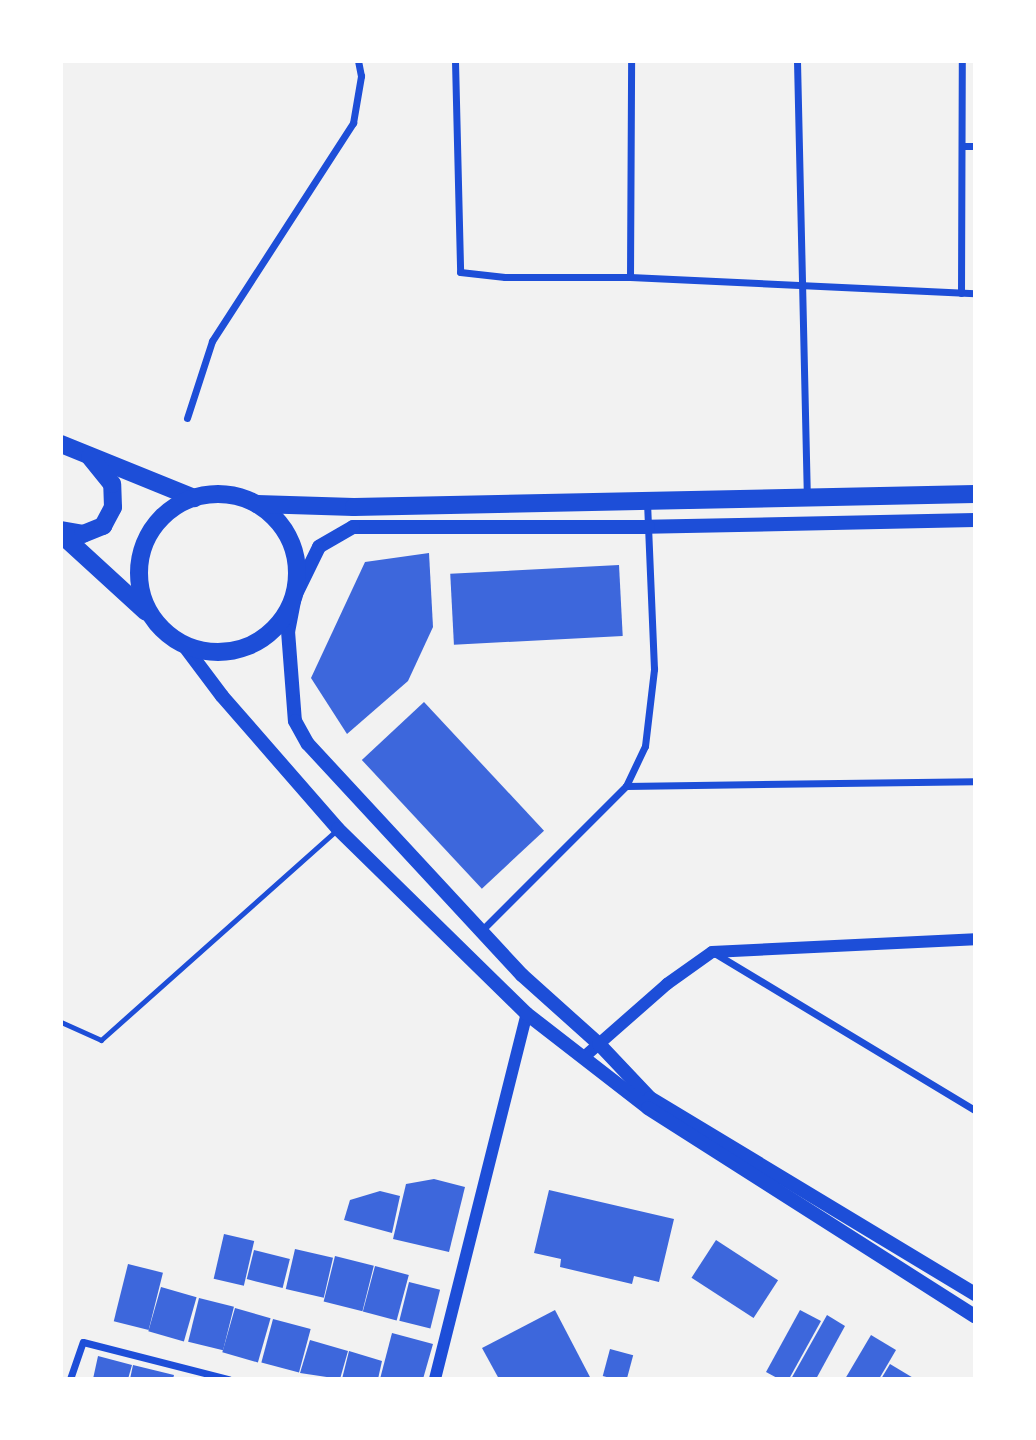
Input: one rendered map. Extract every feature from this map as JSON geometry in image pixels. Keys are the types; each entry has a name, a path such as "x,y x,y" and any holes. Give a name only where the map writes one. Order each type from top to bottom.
{"main road":[{"path":"61,444 194,498 237,496 257,504 276,518 290,538 297,560 295,596 288,631 295,721 308,744 522,975 599,1044 650,1098 975,1294"},
{"path":"61,532 83,534 103,526 113,507 112,484 102,467 84,453"},
{"path":"257,504 354,507 807,495 975,494"},
{"path":"153,619 142,597 139,572 143,548 155,526 194,498"},
{"path":"183,644 207,652 232,651 256,644 275,629 319,547 353,527 648,527 975,520"},
{"path":"61,532 183,644 222,696 338,830 527,1014 648,1108 975,1315"},
{"path":"522,975 527,1014"}],"street":[{"path":"187,418 212,341 352,123 361,76 358,61"},
{"path":"455,61 460,272 505,277 630,277 800,288 975,293"},
{"path":"630,277 631,61"},
{"path":"797,61 800,288 807,495"},
{"path":"961,293 962,61"},
{"path":"962,146 975,146"},
{"path":"481,932 626,786 645,746 654,669 647,501"},
{"path":"626,786 975,781"},
{"path":"584,1057 712,952 975,939"},
{"path":"712,952 975,1110"},
{"path":"435,1379 527,1014"},
{"path":"70,1379 83,1342 228,1379"}],"lane":[{"path":"61,1022 101,1040 338,830"}],"building":[{"path":"429,553 433,627 408,681 347,734 311,678 365,562"},
{"path":"619,565 623,636 454,645 450,574"},
{"path":"424,702 544,831 482,889 362,760"},
{"path":"434,1179 465,1187 449,1252 393,1239 406,1184"},
{"path":"549,1190 674,1219 659,1282 634,1276 632,1284 560,1267 561,1259 534,1253"},
{"path":"380,1191 400,1196 392,1233 344,1220 350,1200"},
{"path":"224,1234 254,1241 244,1286 214,1279"},
{"path":"716,1240 778,1280 754,1318 691,1278"},
{"path":"295,1249 333,1258 324,1298 286,1289"},
{"path":"254,1250 290,1259 283,1288 247,1279"},
{"path":"335,1256 374,1266 362,1311 324,1302"},
{"path":"128,1264 163,1273 149,1330 114,1321"},
{"path":"375,1266 409,1275 397,1320 363,1311"},
{"path":"409,1282 440,1290 430,1329 399,1321"},
{"path":"161,1287 197,1297 184,1341 148,1331"},
{"path":"199,1298 234,1307 223,1350 188,1342"},
{"path":"235,1308 271,1318 258,1362 222,1352"},
{"path":"555,1310 591,1379 499,1379 482,1348"},
{"path":"800,1310 821,1321 789,1379 779,1379 766,1372"},
{"path":"827,1315 845,1326 816,1379 791,1379"},
{"path":"273,1319 311,1329 299,1373 261,1362"},
{"path":"392,1333 433,1344 423,1379 380,1379"},
{"path":"871,1335 896,1350 879,1379 845,1379"},
{"path":"310,1340 348,1351 340,1379 300,1373"},
{"path":"610,1349 633,1355 627,1379 603,1376"},
{"path":"349,1351 382,1361 378,1379 342,1379"},
{"path":"98,1356 132,1365 128,1379 93,1379"},
{"path":"890,1364 915,1379 881,1379"},
{"path":"133,1365 174,1375 173,1379 130,1379"}]}
